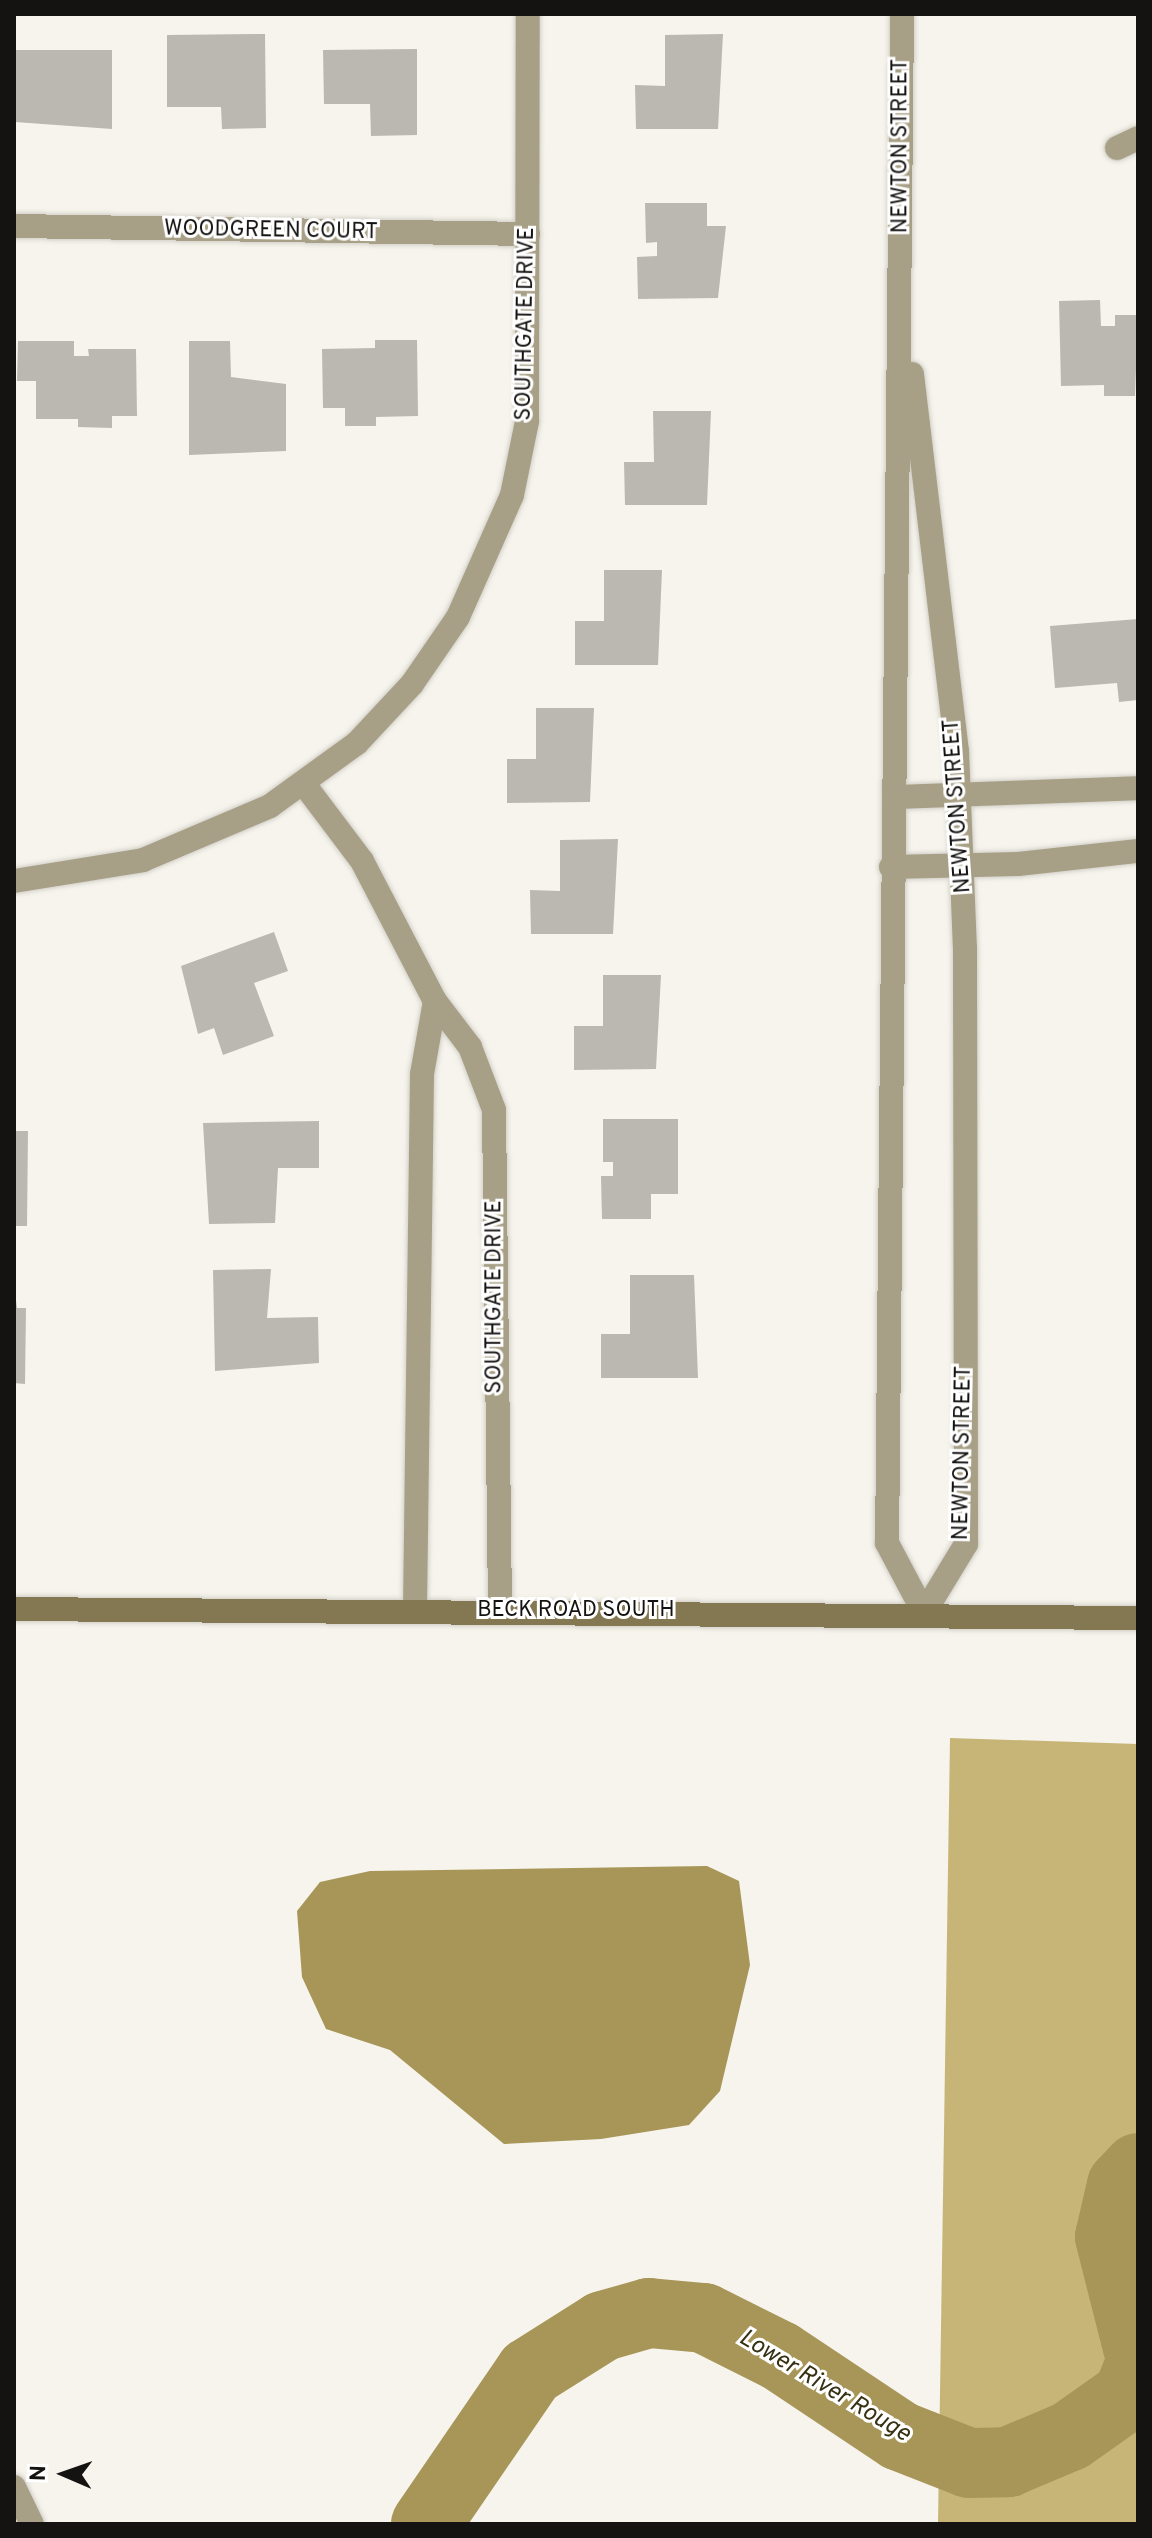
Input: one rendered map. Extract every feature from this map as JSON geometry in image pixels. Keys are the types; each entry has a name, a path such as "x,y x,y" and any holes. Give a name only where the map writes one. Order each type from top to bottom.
{"main road":[{"name":"BECK ROAD SOUTH","path":"14,1609 924,1613 1138,1618"}],"street":[{"name":"SOUTHGATE DRIVE","path":"500,1610 494,1110 470,1047 435,1001 362,861 304,784 357,743 412,684 458,617 492,551 512,495 527,421 528,14"},
{"name":"NEWTON STREET","path":"902,14 895,797 891,867 887,1543 924,1613"},
{"name":"WOODGREEN COURT","path":"14,226 528,234"},
{"name":"NEWTON STREET","path":"901,278 960,796 963,866 966,1544 924,1613"},
{"path":"14,881 92,872 181,848 304,784"},
{"path":"895,797 1138,788"},
{"path":"891,867 963,866 1138,851"},
{"path":"415,1609 422,1074 435,1001"},
{"path":"14,2487 32,2524"}],"shaded area":[{"path":"950,1738 1138,1744 1138,2524 938,2524"},
{"path":"707,1866 739,1881 750,1965 720,2091 689,2125 601,2139 504,2144 390,2050 326,2029 302,1977 297,1911 320,1882 370,1871"}],"building":[{"path":"265,34 266,128 222,129 221,107 167,107 167,35"},
{"path":"723,34 718,129 636,129 635,85 665,86 665,35"},
{"path":"417,49 417,135 371,136 370,104 324,104 323,50"},
{"path":"15,50 112,50 112,129 15,122"},
{"path":"645,203 707,203 707,226 726,226 718,298 638,299 637,257 657,256 657,242 646,243"},
{"path":"1100,300 1101,326 1115,326 1115,315 1138,315 1135,396 1104,396 1104,385 1061,386 1059,301"},
{"path":"375,340 417,340 418,416 376,417 376,426 345,426 345,408 323,408 322,349 375,348"},
{"path":"18,341 74,341 74,356 89,356 88,349 136,349 137,416 112,416 112,428 78,427 78,419 36,419 36,381 17,381"},
{"path":"189,341 230,341 231,377 286,384 286,451 189,455"},
{"path":"653,411 711,411 707,505 625,505 624,462 654,462"},
{"path":"604,570 662,570 658,665 575,665 575,621 604,621"},
{"path":"1138,619 1138,700 1119,702 1117,683 1055,688 1050,626"},
{"path":"536,708 594,708 590,802 507,803 507,759 536,759"},
{"path":"618,839 613,934 531,934 530,890 560,891 560,840"},
{"path":"274,932 288,971 254,983 274,1036 223,1055 214,1028 198,1034 181,966"},
{"path":"603,975 661,975 656,1069 574,1070 574,1026 603,1026"},
{"path":"603,1119 678,1119 678,1194 651,1194 651,1219 602,1219 601,1176 613,1176 613,1162 603,1162"},
{"path":"319,1121 319,1168 278,1168 275,1223 209,1224 203,1123"},
{"path":"14,1131 28,1131 27,1226 14,1226"},
{"path":"271,1269 267,1318 318,1317 319,1363 215,1371 213,1270"},
{"path":"630,1275 694,1275 698,1378 601,1378 601,1334 630,1334"},
{"path":"14,1285 17,1308 26,1308 25,1384 14,1383"}],"waterway":[{"name":"Lower River Rouge","path":"1138,2168 1122,2185 1110,2237 1138,2348"},
{"name":"Lower River Rouge","path":"426,2524 530,2372 603,2326 649,2313 704,2318 780,2356 900,2436 969,2463 1008,2462 1070,2436 1128,2395 1138,2370"}]}
